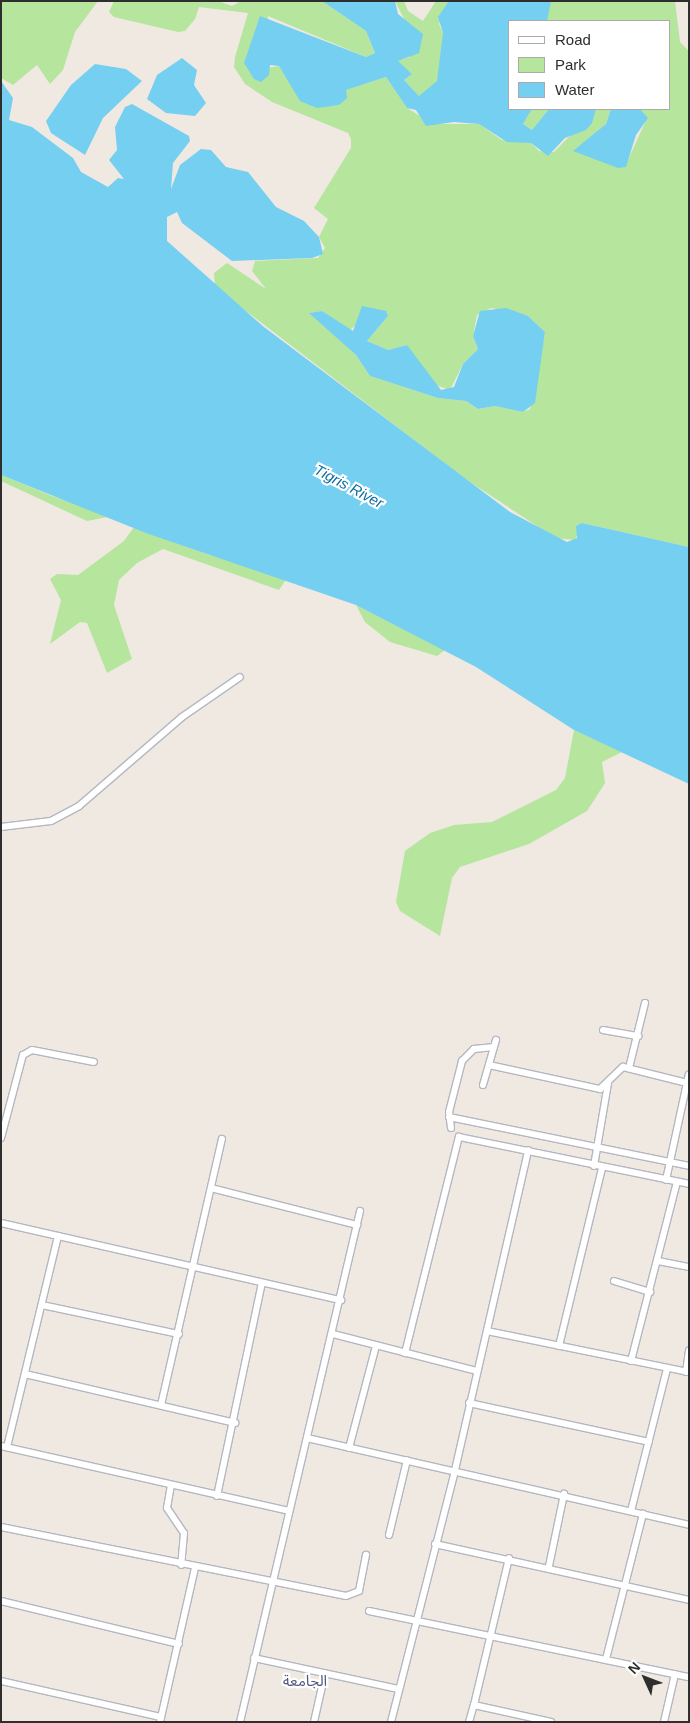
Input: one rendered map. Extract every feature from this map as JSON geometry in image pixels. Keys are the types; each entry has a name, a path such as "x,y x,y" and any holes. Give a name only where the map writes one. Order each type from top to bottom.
{"street":[{"path":"1,827 51,821 79,806 182,717 240,676"},
{"path":"629,1068 646,1003"},
{"path":"603,1030 638,1036"},
{"path":"483,1085 496,1040"},
{"path":"451,1128 449,1117 462,1061 474,1049 494,1048"},
{"path":"1,1138 23,1055 32,1050 94,1062"},
{"path":"489,1065 596,1088 608,1082 619,1068 629,1068 687,1083"},
{"path":"666,1180 685,1106 689,1074"},
{"path":"594,1166 608,1082"},
{"path":"449,1117 689,1166"},
{"path":"405,1353 458,1139 466,1136 602,1168 689,1184"},
{"path":"161,1406 222,1140"},
{"path":"390,1722 414,1620 455,1470 528,1150"},
{"path":"559,1346 602,1168"},
{"path":"631,1361 677,1182"},
{"path":"211,1188 357,1225"},
{"path":"240,1722 341,1300 360,1211"},
{"path":"1,1223 191,1269 341,1300"},
{"path":"58,1236 25,1374 4,1446 289,1511"},
{"path":"658,1261 689,1267"},
{"path":"614,1281 650,1292"},
{"path":"217,1496 235,1423 262,1283"},
{"path":"42,1305 179,1334"},
{"path":"487,1331 688,1372 689,1350"},
{"path":"333,1334 477,1371"},
{"path":"348,1448 376,1346"},
{"path":"631,1511 667,1369"},
{"path":"25,1374 235,1423"},
{"path":"469,1403 649,1442"},
{"path":"307,1438 564,1494 689,1525"},
{"path":"389,1535 407,1460"},
{"path":"171,1485 167,1508 184,1533 181,1565"},
{"path":"549,1566 564,1494"},
{"path":"606,1659 627,1584 643,1514"},
{"path":"1,1527 272,1584 351,1596 359,1591 366,1555"},
{"path":"435,1544 549,1566 689,1600"},
{"path":"470,1722 509,1558"},
{"path":"1,1681 161,1719 179,1644 194,1568"},
{"path":"1,1601 179,1644"},
{"path":"369,1611 490,1634 689,1677"},
{"path":"254,1658 398,1689"},
{"path":"314,1722 325,1673"},
{"path":"664,1722 676,1674"},
{"path":"474,1705 552,1722"}],"green space":[{"path":"1,1 98,1 75,32 63,70 50,84 37,65 13,85 1,78"},
{"path":"114,1 218,1 232,6 241,1 322,1 366,31 375,53 366,57 268,16 267,68 279,66 295,91 328,106 339,105 345,90 386,77 407,108 433,124 479,124 502,140 531,143 539,151 554,152 595,110 611,110 606,124 598,131 628,160 647,118 641,110 670,110 670,20 546,20 545,17 551,1 675,1 680,42 689,51 689,547 582,523 575,540 555,538 461,476 215,287 214,273 227,263 266,289 252,271 255,261 318,258 325,248 319,237 328,219 314,208 351,148 351,139 348,133 272,102 245,84 234,67 235,57 248,13 199,7 195,19 185,31 178,32 114,17 109,12","holes":["491,308 528,316 545,332 530,409 523,412 495,406 478,409 466,401 438,398 370,376 356,355 310,313 322,311 349,331 358,323 388,316 367,341 388,350 407,345 433,384 450,390 463,364 478,349 473,336 477,315"]},
{"path":"395,1 404,1 408,11 423,21 436,1 449,1 439,24 443,33 442,62 437,81 426,94 419,96 404,80 412,74 397,61 410,57 404,19"},
{"path":"531,110 548,110 532,130 523,124"},
{"path":"1,475 52,496 112,516 87,521 1,481"},
{"path":"134,527 207,554 287,578 279,590 163,549 137,563 119,580 114,605 132,659 107,673 87,623 80,622 50,644 61,600 50,579 57,574 78,575 124,541"},
{"path":"356,605 445,650 437,656 390,642 365,622"},
{"path":"574,730 622,752 602,762 605,783 587,811 529,844 460,867 452,878 440,936 400,911 396,902 405,851 430,833 454,825 492,822 556,790 565,778"}],"water":[{"path":"322,1 395,1 398,14 423,34 419,53 398,61 412,74 404,80 419,96 437,81 443,33 438,17 449,1 551,1 547,20 508,20 508,110 531,110 523,124 532,130 548,110 596,110 592,123 586,130 565,138 548,156 531,143 507,142 479,124 454,122 426,126 416,110 407,108 386,77 346,90 347,98 339,105 317,108 300,101 279,66 270,65 269,75 261,82 254,79 244,63 260,16 366,57 375,53 366,31"},
{"path":"182,58 197,70 194,85 206,103 195,116 166,113 147,99 157,75"},
{"path":"95,64 126,69 142,81 103,118 85,155 51,133 46,121 71,85"},
{"name":"Tigris River","path":"1,81 13,98 9,120 32,127 73,158 81,172 108,187 118,178 124,179 109,160 117,150 115,127 125,107 132,104 189,136 190,141 173,163 171,189 180,165 201,149 211,150 226,167 248,172 276,207 304,221 319,237 323,254 312,258 232,261 182,223 177,212 167,217 167,241 264,327 510,512 567,542 577,538 576,526 582,523 689,547 689,784 574,730 476,667 356,605 146,533 1,475"},
{"path":"611,110 641,110 648,118 636,135 626,167 618,168 573,151 606,124"},
{"path":"362,306 386,311 388,316 367,341 388,350 407,345 441,390 454,387 463,364 478,349 473,336 480,311 506,308 528,316 545,332 535,403 523,412 495,406 478,409 466,401 438,398 370,376 356,355 309,313 322,311 353,331"}],"district":[{"name":"الجامعة","path":"305,1681"}]}
